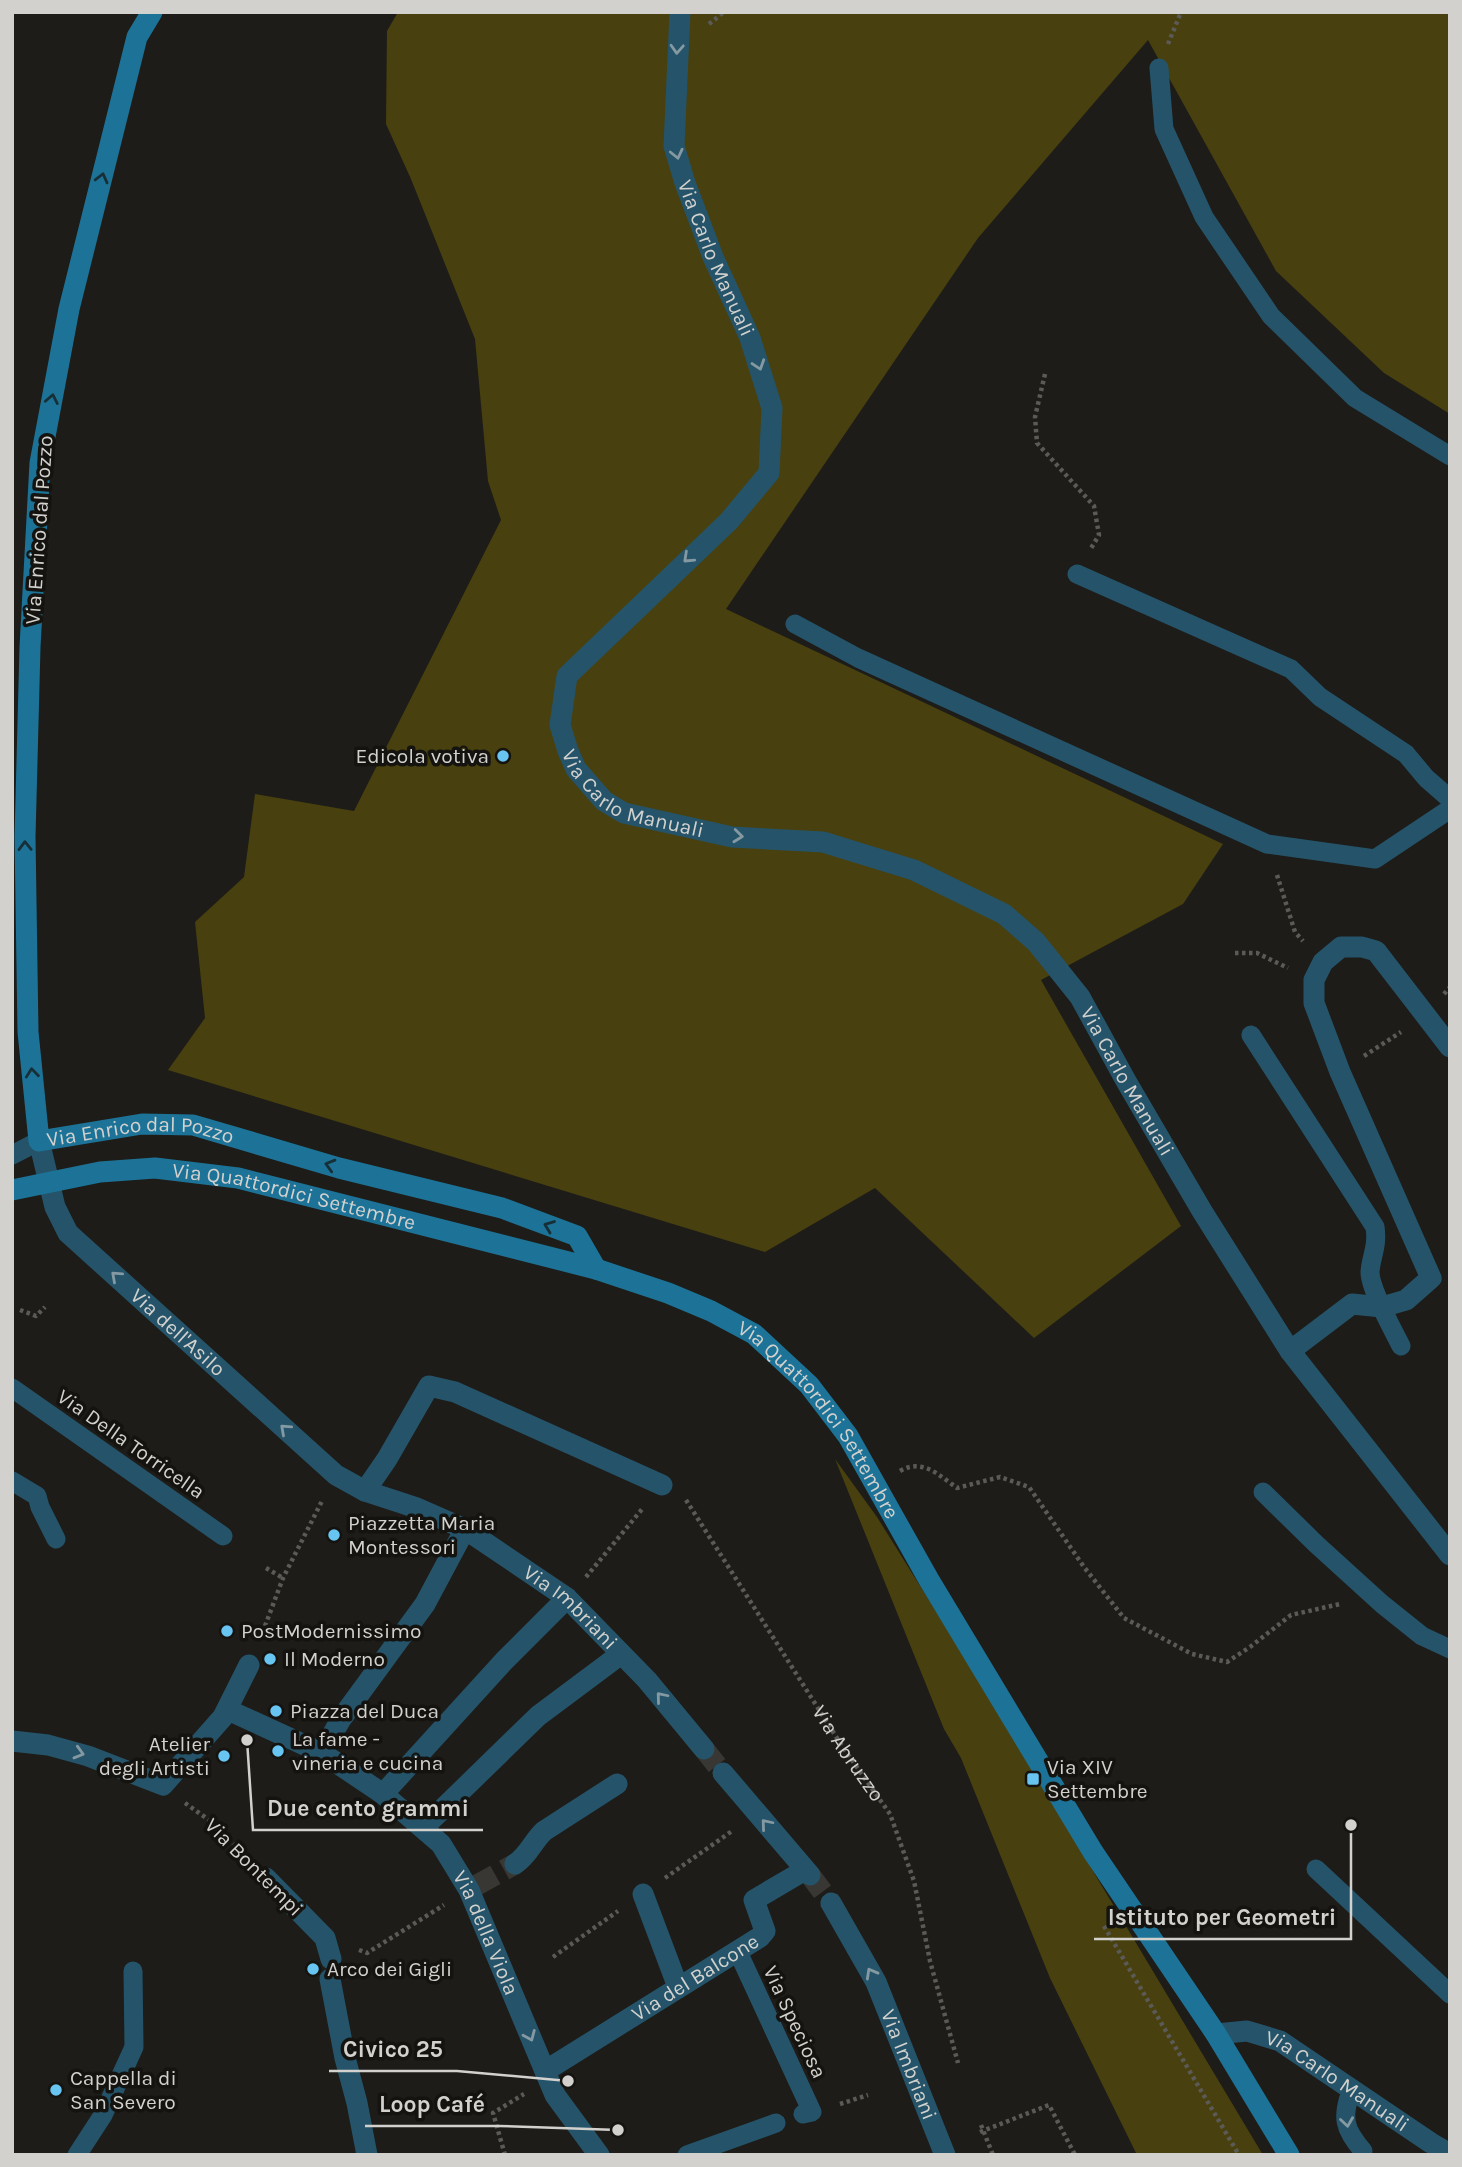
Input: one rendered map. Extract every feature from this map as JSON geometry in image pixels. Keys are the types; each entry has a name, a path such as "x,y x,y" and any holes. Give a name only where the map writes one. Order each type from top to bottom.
{"main road":[{"name":"Via Enrico dal Pozzo","path":"152,12 137,37 69,309 40,463 30,647 25,837 28,1032 39,1141 142,1124 193,1125 340,1168 502,1208 577,1236 597,1269"},
{"name":"Via Quattordici Settembre","path":"19,1188 100,1172 155,1168 238,1178 597,1269 711,1311 754,1335 809,1385 848,1436 929,1580 1093,1852 1216,2034 1289,2155"}],"street":[{"name":"Via Carlo Manuali","path":"680,12 674,146 713,257 750,338 772,408 769,473 729,521 567,676 560,725 576,769 604,801 624,813 732,837 823,842 914,870 1004,914 1036,942 1080,997 1125,1081 1290,1351 1450,1555"},
{"path":"1290,1351 1352,1304 1382,1307 1406,1300 1431,1278 1340,1072 1314,1003 1319,971 1341,947 1362,947 1376,951 1450,1047"},
{"name":"Via dell'Asilo","path":"39,1141 55,1207 68,1233 336,1475 365,1491"},
{"path":"365,1491 387,1459 429,1385 455,1392 666,1480"},
{"name":"Via Imbriani","path":"365,1491 417,1508 465,1529 567,1598 647,1680 704,1749"},
{"path":"228,1710 322,1753 341,1719 425,1604 465,1529"},
{"path":"383,1794 504,1661 567,1598"},
{"path":"423,1828 538,1716 621,1654"},
{"path":"12,1741 48,1745 88,1756 163,1785 228,1710 249,1665"},
{"name":"Via della Viola","path":"322,1753 383,1794 441,1844 473,1888 555,2095 599,2155"},
{"name":"Via del Balcone","path":"547,2075 678,1987 760,1937 765,1931 754,1900 808,1873 723,1773"},
{"path":"515,1864 524,1859 534,1840 544,1830 617,1784"},
{"name":"Via Bontempi","path":"266,1878 329,1959"},
{"path":"643,1894 678,1987"},
{"name":"Via Imbriani","path":"831,1903 876,1982 945,2155"},
{"path":"329,1959 345,2058 367,2155"},
{"name":"Via Carlo Manuali","path":"1216,2034 1247,2031 1280,2042 1450,2154"}],"lane":[{"path":"1159,68 1164,129 1169,141 1204,217 1270,316 1354,398 1450,456"},
{"path":"1077,574 1292,669 1320,697 1406,754 1426,778 1450,799"},
{"path":"795,624 858,659 1267,844 1376,859 1450,809"},
{"path":"1251,1035 1376,1227 1377,1242 1370,1274 1401,1346"},
{"path":"12,1155 39,1141"},
{"name":"Via Della Torricella","path":"12,1388 223,1536"},
{"path":"12,1481 37,1496 56,1539"},
{"path":"1263,1492 1382,1604 1422,1636 1450,1649"},
{"path":"1316,1869 1450,1994"},
{"name":"Via Speciosa","path":"738,1952 808,2113"},
{"path":"77,2155 103,2115 134,2047 133,1971"},
{"path":"1352,2089 1346,2103 1345,2119 1349,2135 1363,2151"},
{"path":"687,2155 776,2123"}],"path":[{"path":"1045,374 1035,417 1037,443 1094,506 1099,534 1077,574"},
{"path":"1267,844 1295,932 1319,971"},
{"path":"1236,953 1257,953 1319,971"},
{"path":"20,1310 36,1316 45,1307"},
{"path":"897,1473 910,1465 930,1469 957,1488 1000,1477 1029,1487 1084,1567 1124,1618 1192,1654 1227,1662 1291,1615 1341,1604 1382,1604"},
{"path":"265,1626 283,1578 336,1475"},
{"path":"567,1598 666,1480"},
{"name":"Via Abruzzo","path":"666,1480 890,1814 914,1881 930,1961 958,2063"},
{"path":"266,1568 283,1578"},
{"name":"Via Bontempi","path":"163,1785 212,1822 266,1878"},
{"path":"553,1957 739,1826"},
{"path":"329,1959 367,1953 473,1888"},
{"path":"505,2155 493,2113 547,2075"},
{"path":"848,2101 868,2095"},
{"path":"993,2155 982,2129 1049,2105 1075,2155"}],"shaded area":[{"path":"398,12 1450,12 1450,414 1384,373 1276,271 1148,40 978,238 726,609 1223,844 1183,904 1041,980 1181,1226 1034,1338 875,1188 765,1252 168,1070 205,1018 195,922 244,877 255,794 354,811 501,520 488,481 475,339 386,124 387,31"},
{"path":"835,1459 877,1517 972,1669 1263,2155 1137,2155 1050,1978 961,1758 944,1729"}],"tunnel":[{"path":"704,1749 723,1773"},
{"path":"477,1885 515,1864"},
{"path":"810,1875 831,1903"}],"place":[{"name":"Edicola votiva","path":"503,756"},
{"name":"Piazzetta Maria Montessori","path":"334,1535"},
{"name":"PostModernissimo","path":"227,1631"},
{"name":"Il Moderno","path":"270,1659"},
{"name":"Piazza del Duca","path":"276,1711"},
{"name":"Due cento grammi","path":"247,1740"},
{"name":"La fame - vineria e cucina","path":"278,1751"},
{"name":"Atelier degli Artisti","path":"224,1756"},
{"name":"Via XIV Settembre","path":"1033,1779"},
{"name":"Istituto per Geometri","path":"1351,1825"},
{"name":"Arco dei Gigli","path":"313,1969"},
{"name":"Civico 25","path":"568,2081"},
{"name":"Cappella di San Severo","path":"56,2090"},
{"name":"Loop Café","path":"618,2130"}]}
